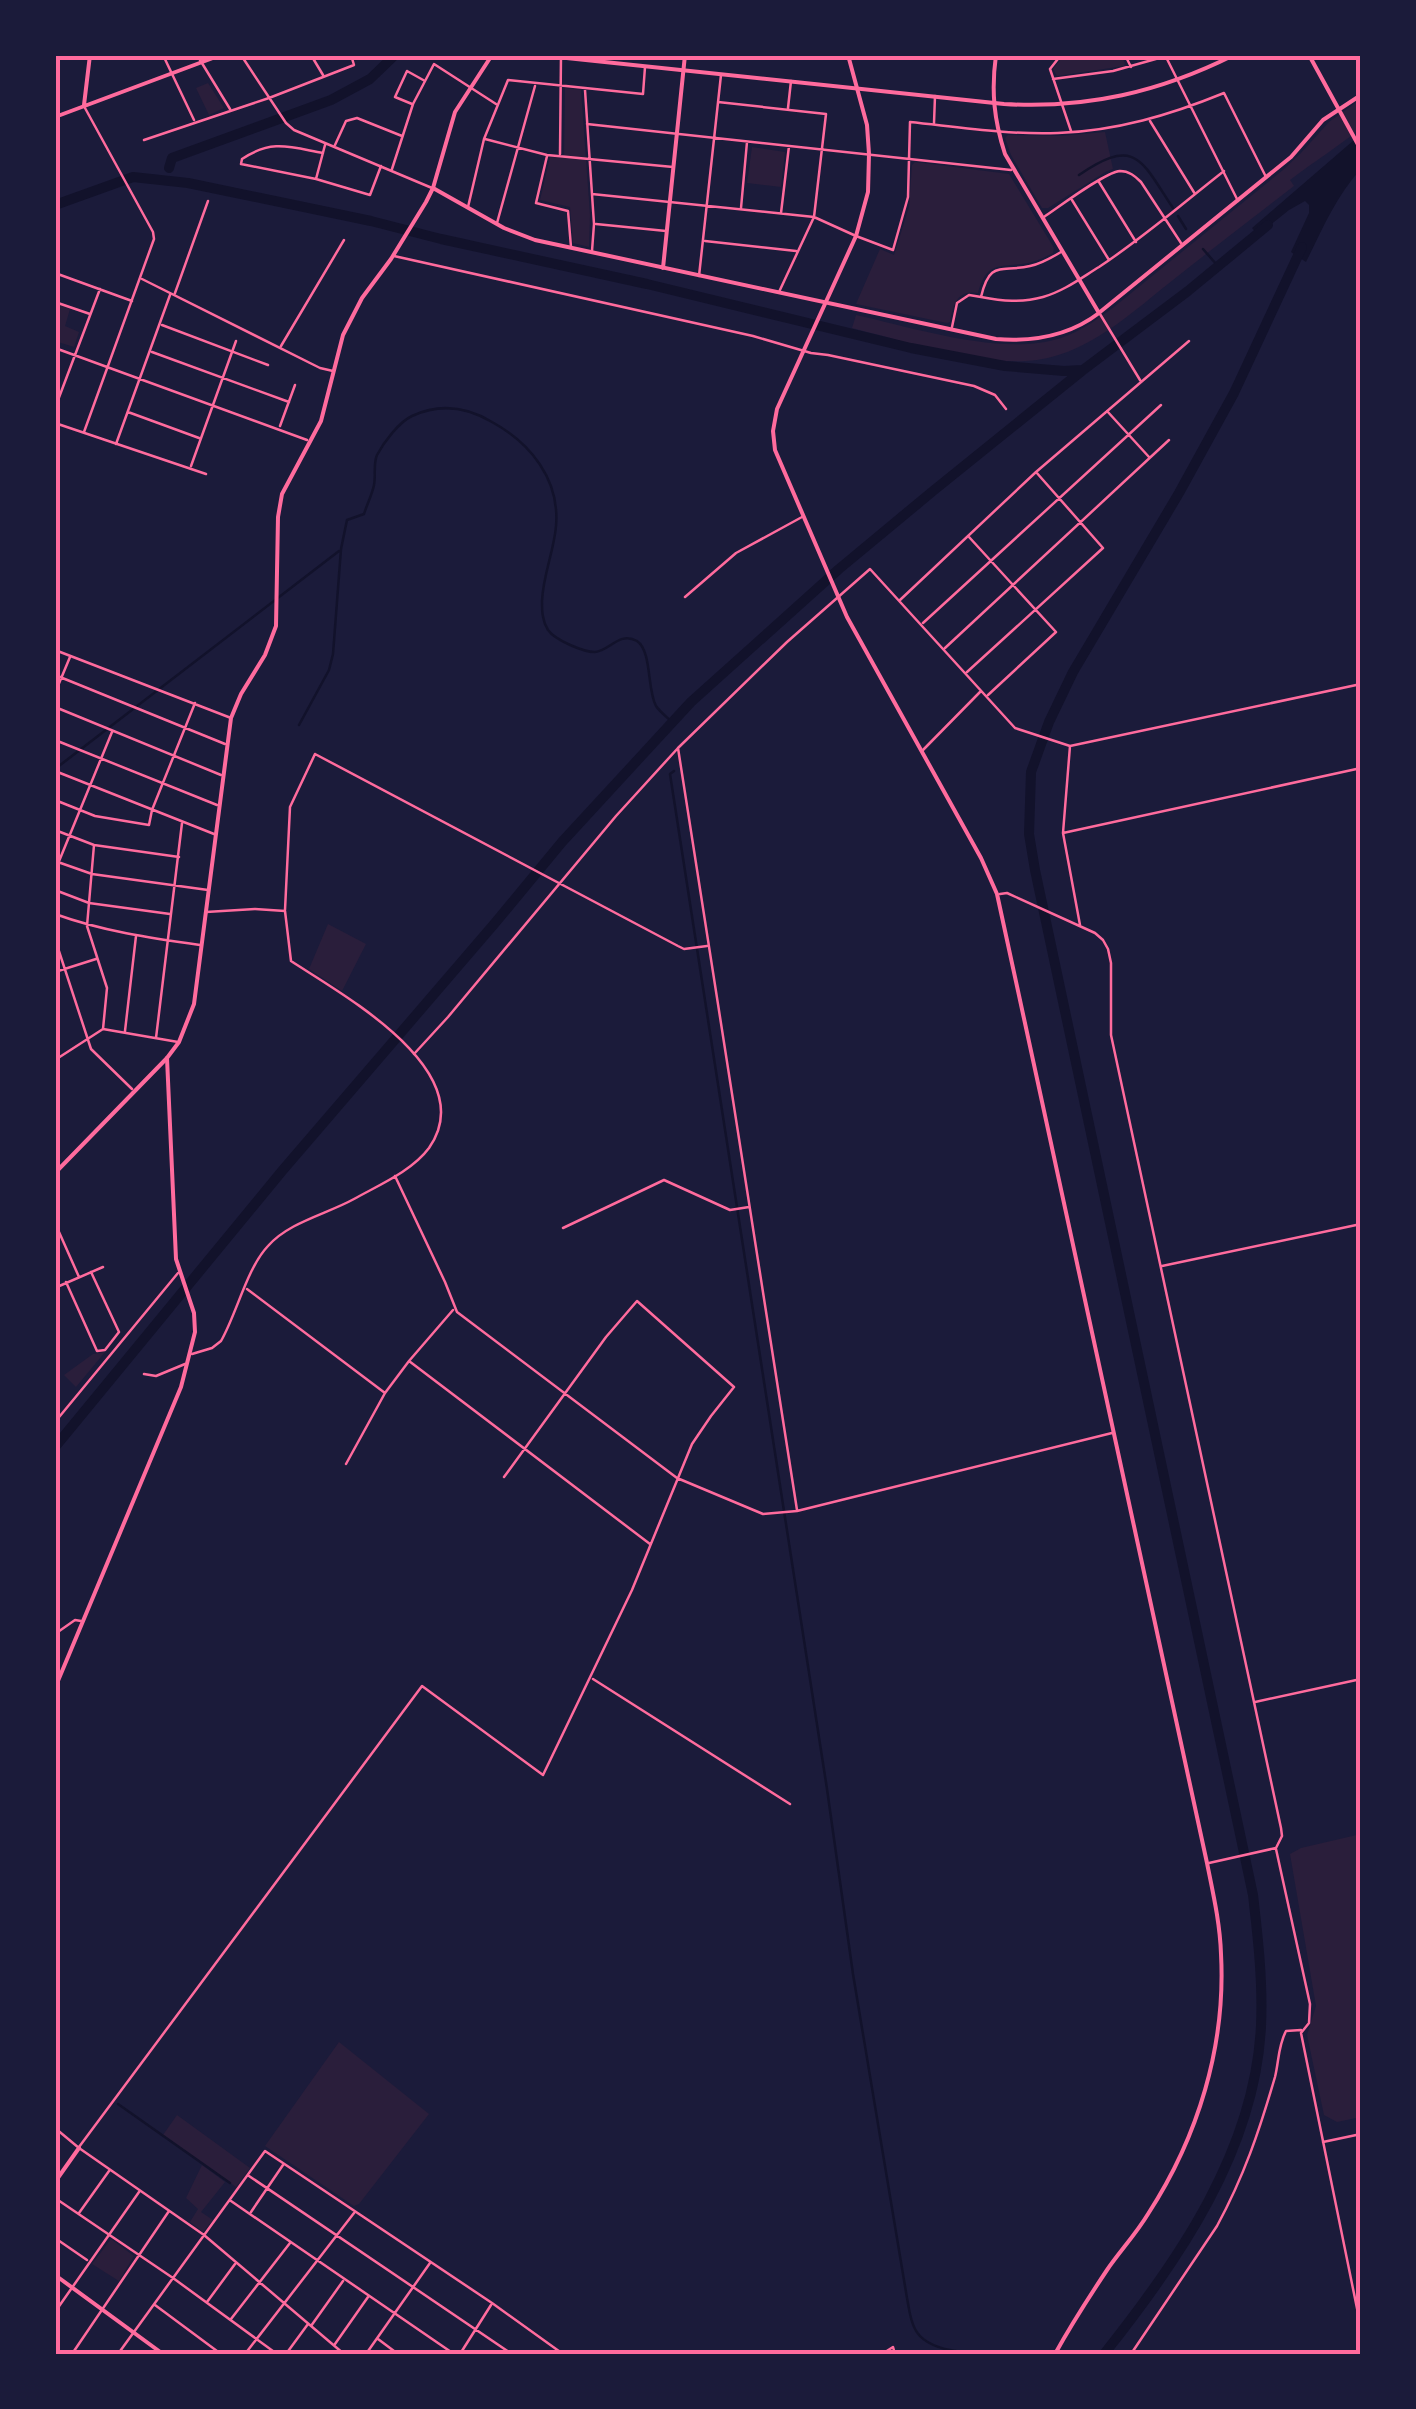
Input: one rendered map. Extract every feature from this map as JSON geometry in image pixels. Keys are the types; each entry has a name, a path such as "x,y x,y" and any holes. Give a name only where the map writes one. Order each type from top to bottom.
{"street":[{"path":"84,432 154,238 84,107 90,55"},
{"path":"162,55 195,121"},
{"path":"197,55 230,110"},
{"path":"55,117 222,55"},
{"path":"242,55 284,121 294,130 434,188 497,224 535,240 996,339 1035,340 1058,334 1100,313 1291,157 1323,120 1361,95"},
{"path":"311,55 324,76"},
{"path":"144,140 269,98 354,64 351,55"},
{"path":"55,1173 167,1058 179,1042 194,1004 230,718 270,645 276,626 282,494 326,406 343,335 354,310 434,188 454,112 492,55"},
{"path":"538,55 992,102 1062,104 1122,97 1178,80 1234,55"},
{"path":"662,268 685,55"},
{"path":"848,55 866,125 868,192 856,236 777,410 775,450 837,596 997,894 1208,1863 1221,1953 1213,2059 1181,2158 1148,2216 1108,2268 1055,2354"},
{"path":"996,55 992,102 997,130 1012,170 1141,381"},
{"path":"1061,55 1050,69 1072,132"},
{"path":"1125,55 1131,68"},
{"path":"1309,55 1361,150"},
{"path":"1354,55 1361,63"},
{"path":"560,156 561,56"},
{"path":"1053,79 1131,68 1167,56 1238,200"},
{"path":"392,170 413,104 434,64 498,106"},
{"path":"468,207 484,139 508,80 642,94 645,65"},
{"path":"413,104 395,97 407,71 425,80"},
{"path":"700,276 721,73"},
{"path":"788,110 791,81"},
{"path":"497,224 536,83"},
{"path":"585,88 594,224 592,253"},
{"path":"592,194 814,217 892,250 908,197 910,122 1024,133 1072,132 1150,120 1224,92 1266,178"},
{"path":"934,124 936,96"},
{"path":"718,102 826,114 814,217 779,293"},
{"path":"334,147 346,121 357,118 403,136"},
{"path":"1150,120 1195,194"},
{"path":"588,124 1012,170"},
{"path":"484,139 560,156 673,167"},
{"path":"741,209 748,140"},
{"path":"316,180 325,143"},
{"path":"322,153 274,144 242,159 241,164 370,195 381,166"},
{"path":"781,213 789,145"},
{"path":"547,154 536,203 568,211 571,248"},
{"path":"1042,218 1120,171 1135,175 1142,182 1182,244"},
{"path":"952,330 957,303 969,296 1005,301 1045,297 1079,280 1136,242 1224,172"},
{"path":"1099,181 1136,242"},
{"path":"1072,199 1109,260"},
{"path":"116,444 208,201"},
{"path":"594,224 666,231"},
{"path":"280,347 344,240"},
{"path":"703,241 798,252"},
{"path":"981,297 986,279 1000,268 1034,266 1062,251"},
{"path":"392,256 974,386 996,395 1006,409"},
{"path":"55,273 132,301"},
{"path":"141,278 334,372"},
{"path":"55,408 100,289"},
{"path":"55,302 90,314"},
{"path":"160,324 268,365"},
{"path":"190,469 236,341"},
{"path":"900,600 1036,472 1189,341"},
{"path":"55,348 311,441"},
{"path":"150,351 288,402"},
{"path":"279,429 295,386"},
{"path":"55,389 61,391"},
{"path":"922,624 1161,404"},
{"path":"1107,411 1150,458"},
{"path":"128,412 200,439"},
{"path":"55,423 206,474"},
{"path":"944,649 1170,440"},
{"path":"966,674 1103,548 1036,472"},
{"path":"685,597 736,553 802,516"},
{"path":"968,536 1056,632 987,696"},
{"path":"414,1054 557,882 678,748 787,642 870,569 1018,728 1070,746 1361,684"},
{"path":"55,650 230,718"},
{"path":"55,694 71,656"},
{"path":"55,675 226,744"},
{"path":"922,752 982,690"},
{"path":"55,800 95,816 149,825 195,703"},
{"path":"55,706 222,776"},
{"path":"55,870 109,729"},
{"path":"55,740 218,806"},
{"path":"1070,746 1063,833 1080,927"},
{"path":"678,748 795,1512"},
{"path":"189,1354 222,1341 259,1257 279,1236 348,1203 411,1166 428,1149 438,1124 441,1109 436,1084 426,1067 359,1006 290,961 285,912 290,806 316,754 678,946 709,946"},
{"path":"1063,833 1361,768"},
{"path":"55,771 215,835"},
{"path":"156,1038 182,823"},
{"path":"55,830 94,846 179,857"},
{"path":"94,846 87,926 107,988 104,1030"},
{"path":"57,861 92,874 208,890"},
{"path":"55,890 89,903 172,914"},
{"path":"997,894 1010,894 1094,933 1108,949 1112,963 1111,1034 1281,1828 1276,1848 1310,2004 1309,2022 1301,2034 1361,2328"},
{"path":"205,912 285,912"},
{"path":"55,914 87,926 201,945"},
{"path":"124,1032 136,936"},
{"path":"55,939 91,1049 135,1092"},
{"path":"55,972 97,958"},
{"path":"55,1052 56,1060 104,1030 179,1042"},
{"path":"55,1688 181,1387 196,1320 176,1259 167,1058"},
{"path":"395,1176 446,1282 454,1309 676,1478 764,1514 795,1512 1114,1433"},
{"path":"563,1228 664,1180 732,1210 747,1207"},
{"path":"55,1224 79,1277"},
{"path":"1160,1266 1361,1224"},
{"path":"57,1286 102,1267"},
{"path":"66,1282 96,1351 106,1350 119,1332 90,1272"},
{"path":"55,1422 180,1273"},
{"path":"246,1288 385,1394"},
{"path":"55,2182 422,1686 543,1775 632,1590 692,1444 734,1387 637,1301 606,1337 504,1477"},
{"path":"346,1464 385,1394 454,1309"},
{"path":"409,1361 650,1544"},
{"path":"144,1374 156,1376 187,1363"},
{"path":"55,1634 75,1620 83,1622"},
{"path":"590,1677 790,1804"},
{"path":"1254,1702 1361,1679"},
{"path":"1208,1863 1276,1848"},
{"path":"1131,2354 1228,2206 1258,2138 1280,2041 1286,2030 1303,2030"},
{"path":"55,2128 204,2235 344,2354"},
{"path":"1322,2142 1361,2134"},
{"path":"118,2354 265,2152 563,2354"},
{"path":"250,2214 284,2164"},
{"path":"79,2214 110,2170"},
{"path":"248,2175 512,2354"},
{"path":"55,2312 140,2191"},
{"path":"55,2198 277,2354"},
{"path":"229,2200 454,2354"},
{"path":"72,2354 169,2212"},
{"path":"245,2354 355,2212"},
{"path":"55,2238 89,2262"},
{"path":"230,2320 290,2243"},
{"path":"366,2354 430,2262"},
{"path":"206,2302 236,2263"},
{"path":"55,2276 163,2354"},
{"path":"286,2354 344,2280"},
{"path":"334,2345 369,2296"},
{"path":"460,2354 492,2303"},
{"path":"154,2304 221,2354"},
{"path":"377,2338 398,2354"},
{"path":"882,2354 893,2347 895,2354"},
{"path":"552,2354 557,2348"}],"shaded area":[{"path":"1064,55 1121,55 1125,63 1057,76 1053,69"},
{"path":"208,83 224,108 209,115 196,88"},
{"path":"565,88 581,90 589,247 573,243 570,207 540,200 550,157 564,158"},
{"path":"1361,99 1361,128 1290,180 1294,186 1108,331 1069,351 1026,361 984,359 852,328 856,315 986,342 1038,343 1068,335 1114,307 1283,170 1329,122"},
{"path":"1105,132 1113,169 1048,208 1042,208 1005,138 1008,135"},
{"path":"1361,134 1361,169 1337,202 1306,262 1291,252 1309,213 1305,201 1258,235 1252,228"},
{"path":"752,147 785,152 781,187 747,183"},
{"path":"915,162 1009,174 1054,248 1053,253 1030,263 993,269 978,293 965,293 957,300 947,323 856,304 880,249 894,255 909,207"},
{"path":"60,305 70,309 65,326 79,332 74,347 55,341"},
{"path":"328,924 366,944 342,991 309,969"},
{"path":"105,1352 76,1387 64,1375 93,1354"},
{"path":"1361,1834 1361,2117 1337,2122 1324,2115 1307,2035 1316,2006 1290,1854"},
{"path":"339,2042 429,2114 354,2206 265,2146"},
{"path":"177,2115 250,2168 236,2187 163,2135"},
{"path":"202,2165 225,2182 201,2212 213,2220 203,2232 190,2222 198,2209 186,2198"},
{"path":"111,2239 134,2256 119,2281 92,2264"}],"waterway":[{"path":"169,168 172,158 331,100 370,79 395,55"},
{"path":"1079,175 1113,157 1135,159 1153,177 1173,208"},
{"path":"55,205 133,177 188,183 371,221 911,348 1005,366 1082,370"},
{"path":"1178,216 1186,229"},
{"path":"55,1447 282,1171 562,842 691,702 933,491 1268,225"},
{"path":"1104,2354 1185,2242 1228,2159 1256,2072 1261,1977 1253,1895 1035,870 1029,834 1031,772 1073,672 1234,393 1302,247"},
{"path":"1203,249 1217,265"},
{"path":"299,725 329,670 333,654 347,520 364,514 374,485 377,455 392,433 412,416 443,408 473,413 506,431 530,452 548,478 556,509 542,601 548,630 577,648 595,652 625,638 637,641 645,653 656,706 672,722"},
{"path":"55,769 339,551"},
{"path":"674,771 670,774 853,1974 910,2314 915,2329 932,2345 959,2352 1013,2354"},
{"path":"118,2104 230,2183"}]}
